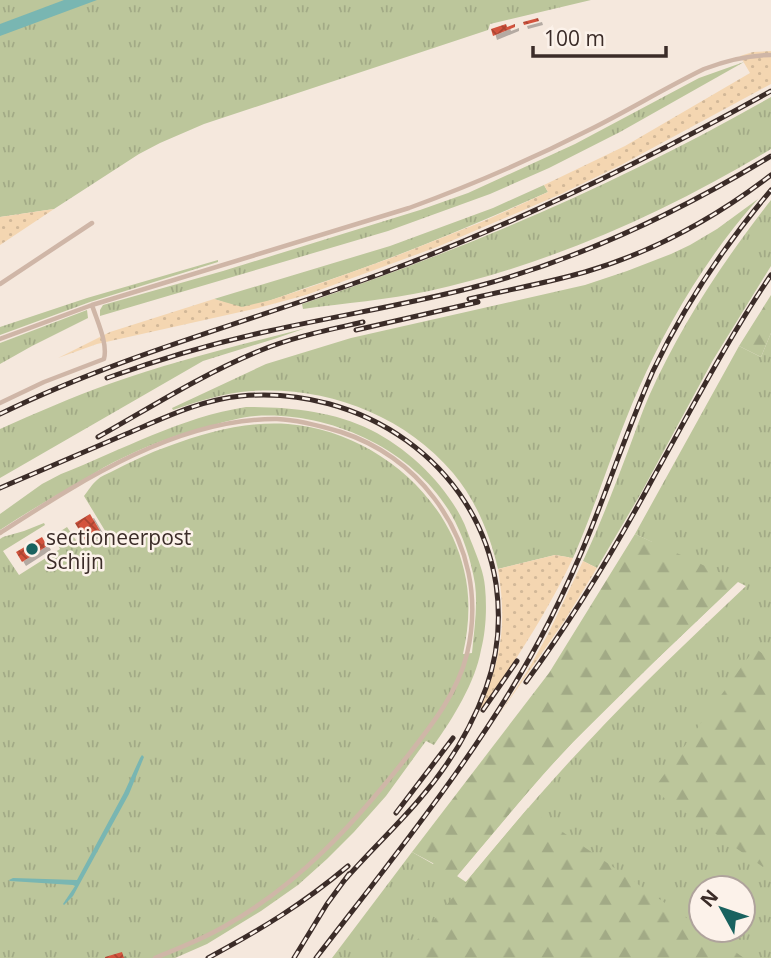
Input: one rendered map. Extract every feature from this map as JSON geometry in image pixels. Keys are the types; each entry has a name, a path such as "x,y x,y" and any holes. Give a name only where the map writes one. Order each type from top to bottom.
{"lane":[{"path":"0,339 92,305 410,208 508,169 590,130 704,69 748,57 771,55"},
{"path":"0,284 92,223"},
{"path":"0,403 44,382 104,359 106,355 92,305"},
{"path":"0,533 105,470 179,437 229,424 276,419 318,425 361,439 396,460 428,490 451,523 459,540 472,587 471,630 460,677 439,715 372,801 320,856 273,894 225,926 155,958"}],"green space":[{"path":"0,0 591,0 490,24 488,30 204,124 139,154 54,209 0,217"},
{"path":"744,62 620,132 490,194 388,231 100,316 103,305 223,271 468,193 575,144 699,78"},
{"path":"771,97 771,149 648,215 562,251 474,280 413,294 303,309 302,304 423,261 600,186"},
{"path":"544,185 548,192 487,219 395,256 280,297 240,307 214,299 390,246 493,208"},
{"path":"758,199 706,265 663,338 630,409 573,558 555,555 498,569 481,518 453,473 411,435 362,408 308,394 251,391 173,410 172,408 266,364 351,338 585,285 627,271 690,245"},
{"path":"771,200 771,266 713,360 597,568 583,561 649,396 675,343 704,294"},
{"path":"218,260 0,335 0,327 87,298"},
{"path":"771,295 771,333 761,357 739,346"},
{"path":"87,310 88,318 0,364 0,343"},
{"path":"306,328 203,361 0,478 0,429 81,394 133,376"},
{"path":"771,333 771,958 332,958 412,852 433,864 652,542 635,534 739,346 761,357","holes":["738,582 746,586 605,724 466,882 457,876 573,742"]},
{"path":"246,407 310,411 341,418 371,430 398,446 434,478 464,524 479,561 484,582 484,635 469,687 434,745 426,741 386,796 327,859 298,885 207,944 175,958 0,958 0,539 3,537 44,523 45,525 3,551 19,575 60,549 53,536 67,527 82,549 107,534 84,496 93,483 125,465 183,441 227,429 257,424 288,424 318,429 347,438 374,452 399,470 421,491 440,515 455,541 464,570 468,612 463,654 472,653 476,610 475,584 466,548 451,514 435,491 392,453 340,428 312,420 283,416 250,417 176,436 109,465 0,530 0,514 61,474 175,426"},
{"path":"635,534 738,581 573,742 457,876 412,852 549,673"},
{"path":"755,648 771,660 771,856 763,867 653,790"},
{"path":"528,808 687,918 687,944 724,944 744,958 402,958"}],"sand":[{"path":"771,51 771,84 621,165 561,194 437,247 306,295 97,344 58,358 110,332 214,299 242,307 271,300 391,258 484,221 548,192 544,185 625,146 750,73 740,56"},
{"path":"54,209 0,245 0,217"},
{"path":"555,555 573,558 531,635 483,708 480,707 501,640 502,606 498,569"},
{"path":"583,561 597,568 565,620 498,716 548,634"}],"water":[{"path":"64,0 97,0 0,36 0,24"},
{"path":"142,755 144,757 129,794 73,896 64,905 75,886 9,880 77,880"}],"building":[{"path":"538,18 539,21 524,25 523,22"},
{"path":"506,24 507,27 515,24 515,27 493,36 491,29"},
{"path":"90,514 100,531 85,540 75,523"},
{"name":"sectioneerpost Schijn","path":"42,537 47,546 22,562 16,552"},
{"path":"122,952 124,958 105,958 105,957"}],"railway":[{"path":"0,414 141,355 433,254 628,166 771,91"},
{"path":"107,378 228,341 429,298 520,274 631,231 771,156"},
{"path":"469,299 571,276 635,254 705,219 771,175"},
{"path":"316,958 441,794 526,665 577,563 637,410 665,347 706,277 771,190"},
{"path":"526,682 609,557 724,350 771,275"},
{"path":"356,330 478,302"},
{"path":"98,437 197,380 238,360 298,338 363,322"},
{"path":"0,488 182,410 241,396 286,396 329,404 369,419 406,440 439,468 465,502 485,541 497,597 498,624 493,663 473,718 448,762 418,801 343,882"},
{"path":"483,710 517,661"},
{"path":"396,813 453,738"},
{"path":"208,958 281,916 348,866"},
{"path":"294,958 349,874"}],"place":[{"name":"sectioneerpost Schijn","path":"32,549"}]}
